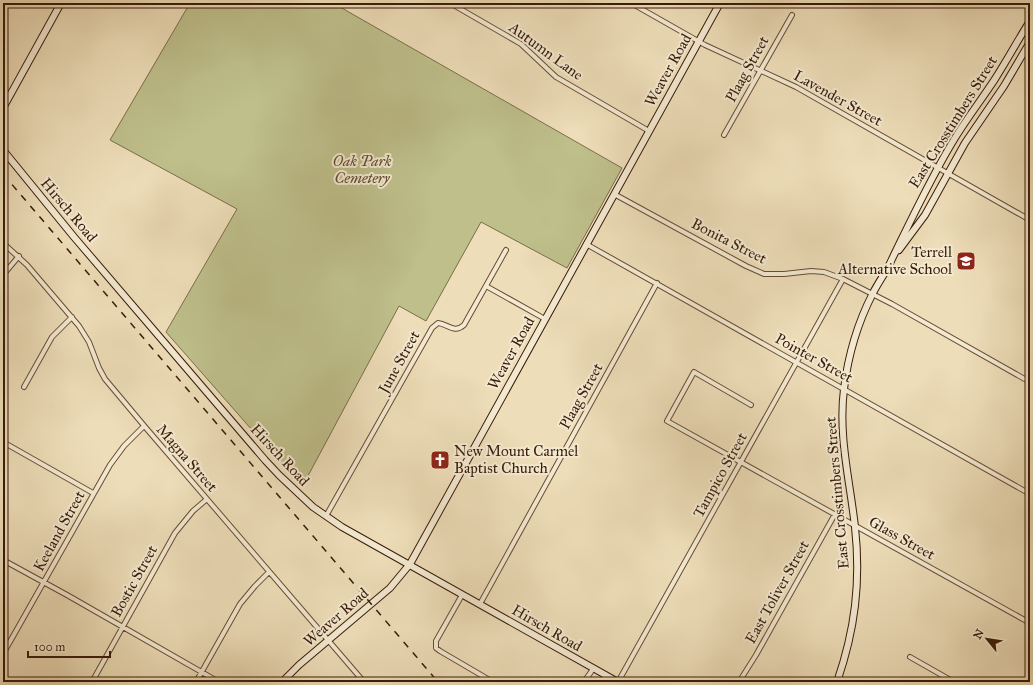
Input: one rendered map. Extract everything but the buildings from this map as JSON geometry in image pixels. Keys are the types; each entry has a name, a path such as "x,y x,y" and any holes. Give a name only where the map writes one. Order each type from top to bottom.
{"main road":[{"path":"3,108 61,3"},
{"name":"Weaver Road","path":"282,682 299,665 390,588 410,564 720,3"},
{"name":"East Crosstimbers Street","path":"837,682 844,661 855,613 858,564 855,526 842,428 844,389 854,340 872,294 891,261 937,168 955,137 990,86 1030,21"},
{"name":"East Crosstimbers Street","path":"891,261 925,215 965,143 998,94 1030,42"},
{"path":"990,86 998,94"},
{"name":"Hirsch Road","path":"3,150 74,237 265,460 313,507 342,527 618,682"}],"street":[{"name":"Autumn Lane","path":"450,3 521,44 556,77 649,131"},
{"name":"Lavender Street","path":"631,3 698,41 796,87 1030,220"},
{"name":"Plaag Street","path":"724,135 792,15"},
{"name":"Bonita Street","path":"614,194 746,266 764,274 784,274 811,271 824,272 843,279 892,304 1030,382"},
{"name":"Magna Street","path":"3,243 19,256 72,317 89,342 99,368 105,378 144,426 364,682"},
{"name":"Pointer Street","path":"586,244 1030,494"},
{"name":"June Street","path":"326,516 432,328 438,323 442,323 453,329 460,328 464,325 506,250"},
{"path":"3,275 19,256"},
{"name":"Tampico Street","path":"618,682 843,279"},
{"name":"Plaag Street","path":"480,604 657,283"},
{"path":"486,286 545,319"},
{"path":"24,387 52,338 72,317"},
{"name":"Glass Street","path":"751,405 694,372 667,421 1030,623"},
{"name":"Keeland Street","path":"3,654 93,493 117,454 144,426"},
{"path":"3,442 93,493"},
{"name":"Bostic Street","path":"92,682 175,533 193,511 208,499"},
{"name":"East Toliver Street","path":"739,682 756,655 835,514"},
{"path":"3,560 219,682"},
{"path":"196,682 246,595 269,572"},
{"path":"462,595 436,641 436,648 493,682"},
{"path":"910,657 954,682"},
{"path":"584,682 593,669"}],"green space":[{"name":"Oak Park Cemetery","path":"190,3 333,3 622,168 567,268 481,222 426,321 399,306 302,487 166,332 237,209 110,140"}],"railway":[{"path":"3,174 438,682"}],"place":[{"name":"Terrell Alternative School","path":"966,261"},
{"name":"New Mount Carmel Baptist Church","path":"440,460"}]}
